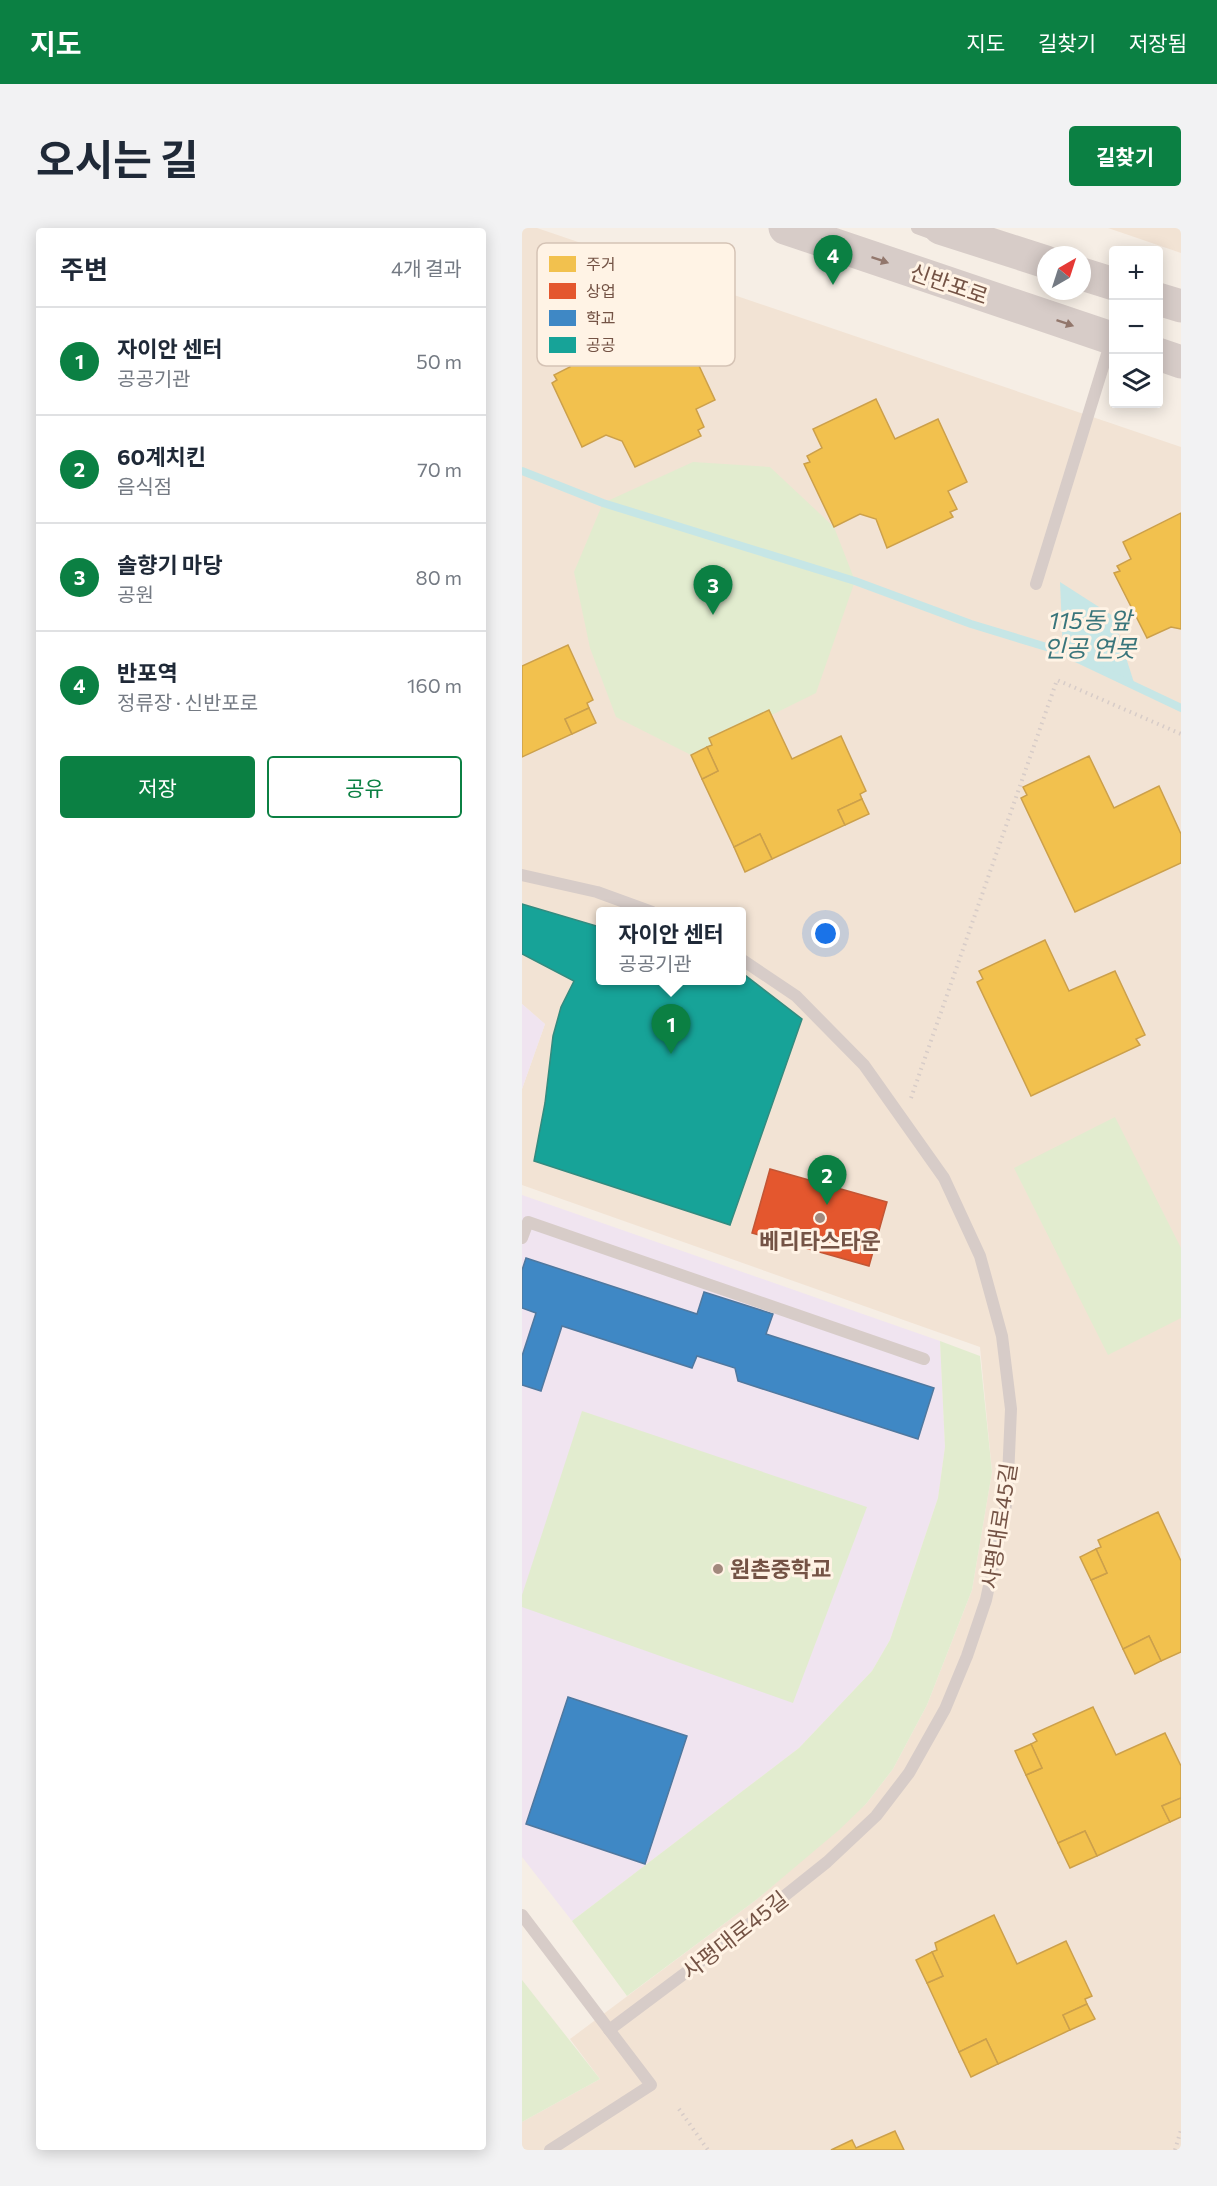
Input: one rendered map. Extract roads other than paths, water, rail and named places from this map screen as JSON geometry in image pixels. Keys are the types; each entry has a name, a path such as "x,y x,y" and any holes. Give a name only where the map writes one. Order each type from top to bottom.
{"main road":[{"name":"신반포로","path":"785,228 1109,335"},
{"path":"940,228 1037,259"},
{"path":"1091,279 1109,284"},
{"path":"1161,300 1181,306"},
{"path":"1163,356 1181,362"}],"lane":[{"path":"917,228 1037,267"},
{"path":"1036,584 1109,349"},
{"path":"522,874 597,892 638,907"},
{"name":"사평대로45길","path":"609,2030 737,1934 827,1862 876,1816 909,1773 945,1709 986,1600 1007,1500 1011,1455 1011,1409 1002,1336 980,1256 944,1178 864,1065 796,996 746,962"},
{"path":"522,1238 528,1222 924,1359"},
{"path":"522,1915 651,2085 550,2150"}],"water":[{"name":"115동 앞 인공 연못","path":"1060,582 1113,616 1135,686 1063,652"}],"waterway":[{"path":"522,471 603,503 855,581 971,624 1063,652 1181,708"}],"place":[{"name":"반포역","path":"833,285"},
{"name":"솔향기 마당","path":"713,615"},
{"name":"자이안 센터","path":"671,1054"},
{"name":"60계치킨","path":"827,1205"},
{"name":"베리타스타운","path":"820,1218"},
{"name":"원촌중학교","path":"718,1569"}]}
